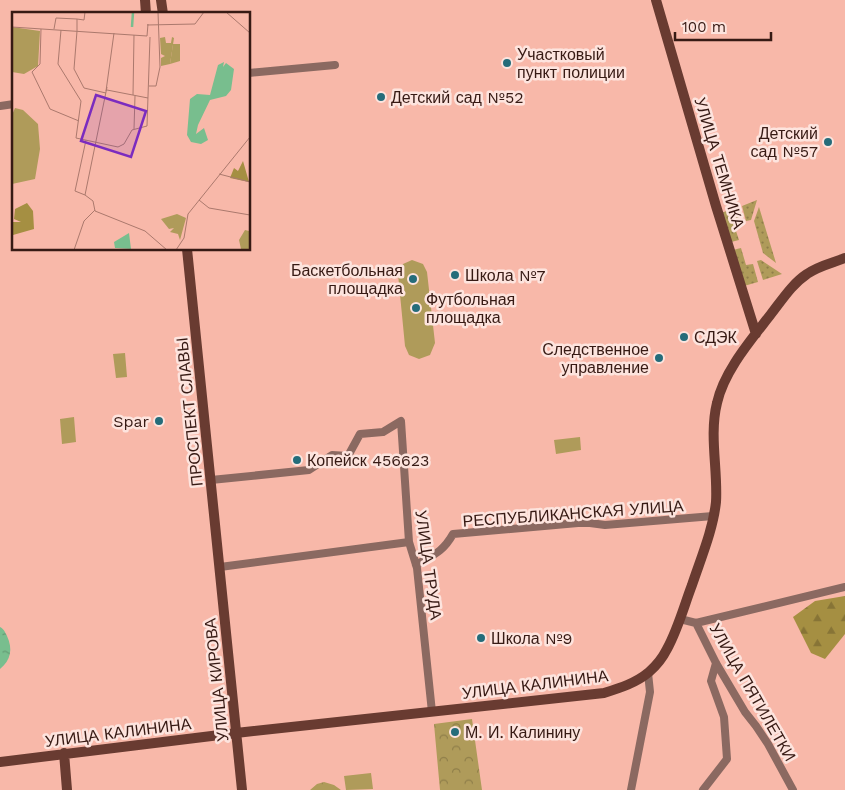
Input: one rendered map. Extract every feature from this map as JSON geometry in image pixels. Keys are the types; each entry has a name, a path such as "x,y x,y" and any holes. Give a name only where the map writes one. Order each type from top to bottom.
{"street":[{"name":"УЛИЦА ТЕМНИКА","path":"656,0 756,334"},
{"path":"250,73 335,65"},
{"name":"ПРОСПЕКТ СЛАВЫ","path":"186,251 220,567"},
{"name":"УЛИЦА КАЛИНИНА","path":"0,762 236,733 604,693 622,688 639,680 648,673 667,650 680,619 713,516 716,489 714,433 716,404 727,377 756,334 787,294 806,274 845,258"},
{"name":"УЛИЦА ТРУДА","path":"211,480 308,470 332,455 348,456 360,434 383,432 400,422 410,542 416,565 432,712"},
{"name":"РЕСПУБЛИКАНСКАЯ УЛИЦА","path":"416,565 447,545 453,534 578,523 605,525 713,516"},
{"path":"220,567 410,542"},
{"name":"УЛИЦА КИРОВА","path":"220,567 242,790"},
{"path":"696,623 845,586"},
{"name":"УЛИЦА ПЯТИЛЕТКИ","path":"680,619 696,623 716,663 745,712 768,744 793,790"},
{"path":"703,790 727,759 724,717 710,681 716,663"},
{"path":"631,790 650,692 648,673"},
{"path":"64,754 67,790"}],"green space":[{"path":"757,200 751,220 746,221 742,206"},
{"path":"759,207 776,263 763,253 754,221"},
{"path":"735,208 741,223 734,225 739,240 731,242 721,213"},
{"path":"741,248 746,265 753,264 758,282 744,286 733,250"},
{"path":"412,260 423,264 427,272 435,343 430,355 419,359 409,355 405,346 398,274 403,264"},
{"path":"761,260 782,274 763,280 757,261"},
{"path":"125,353 127,377 116,378 113,354"},
{"path":"74,417 76,442 62,444 60,419"},
{"path":"580,437 581,450 556,454 554,440"},
{"path":"845,596 845,634 825,659 811,653 793,617 815,601"},
{"path":"472,719 482,790 440,790 434,724"},
{"path":"371,773 373,789 346,790 344,776"},
{"path":"324,782 334,785 341,790 310,790 317,784"}],"water":[{"path":"0,627 7,636 10,654 7,662 0,669"}],"place":[{"name":"Участковый пункт полиции","path":"507,63"},
{"name":"Детский сад №52","path":"381,97"},
{"name":"Детский сад №57","path":"828,142"},
{"name":"Школа №7","path":"455,275"},
{"name":"Баскетбольная площадка","path":"413,279"},
{"name":"Футбольная площадка","path":"416,308"},
{"name":"СДЭК","path":"684,337"},
{"name":"Следственное управление","path":"659,358"},
{"name":"Spar","path":"159,421"},
{"name":"Копейск 456623","path":"297,460"},
{"name":"Школа №9","path":"481,638"},
{"name":"М. И. Калинину","path":"455,732"}]}
